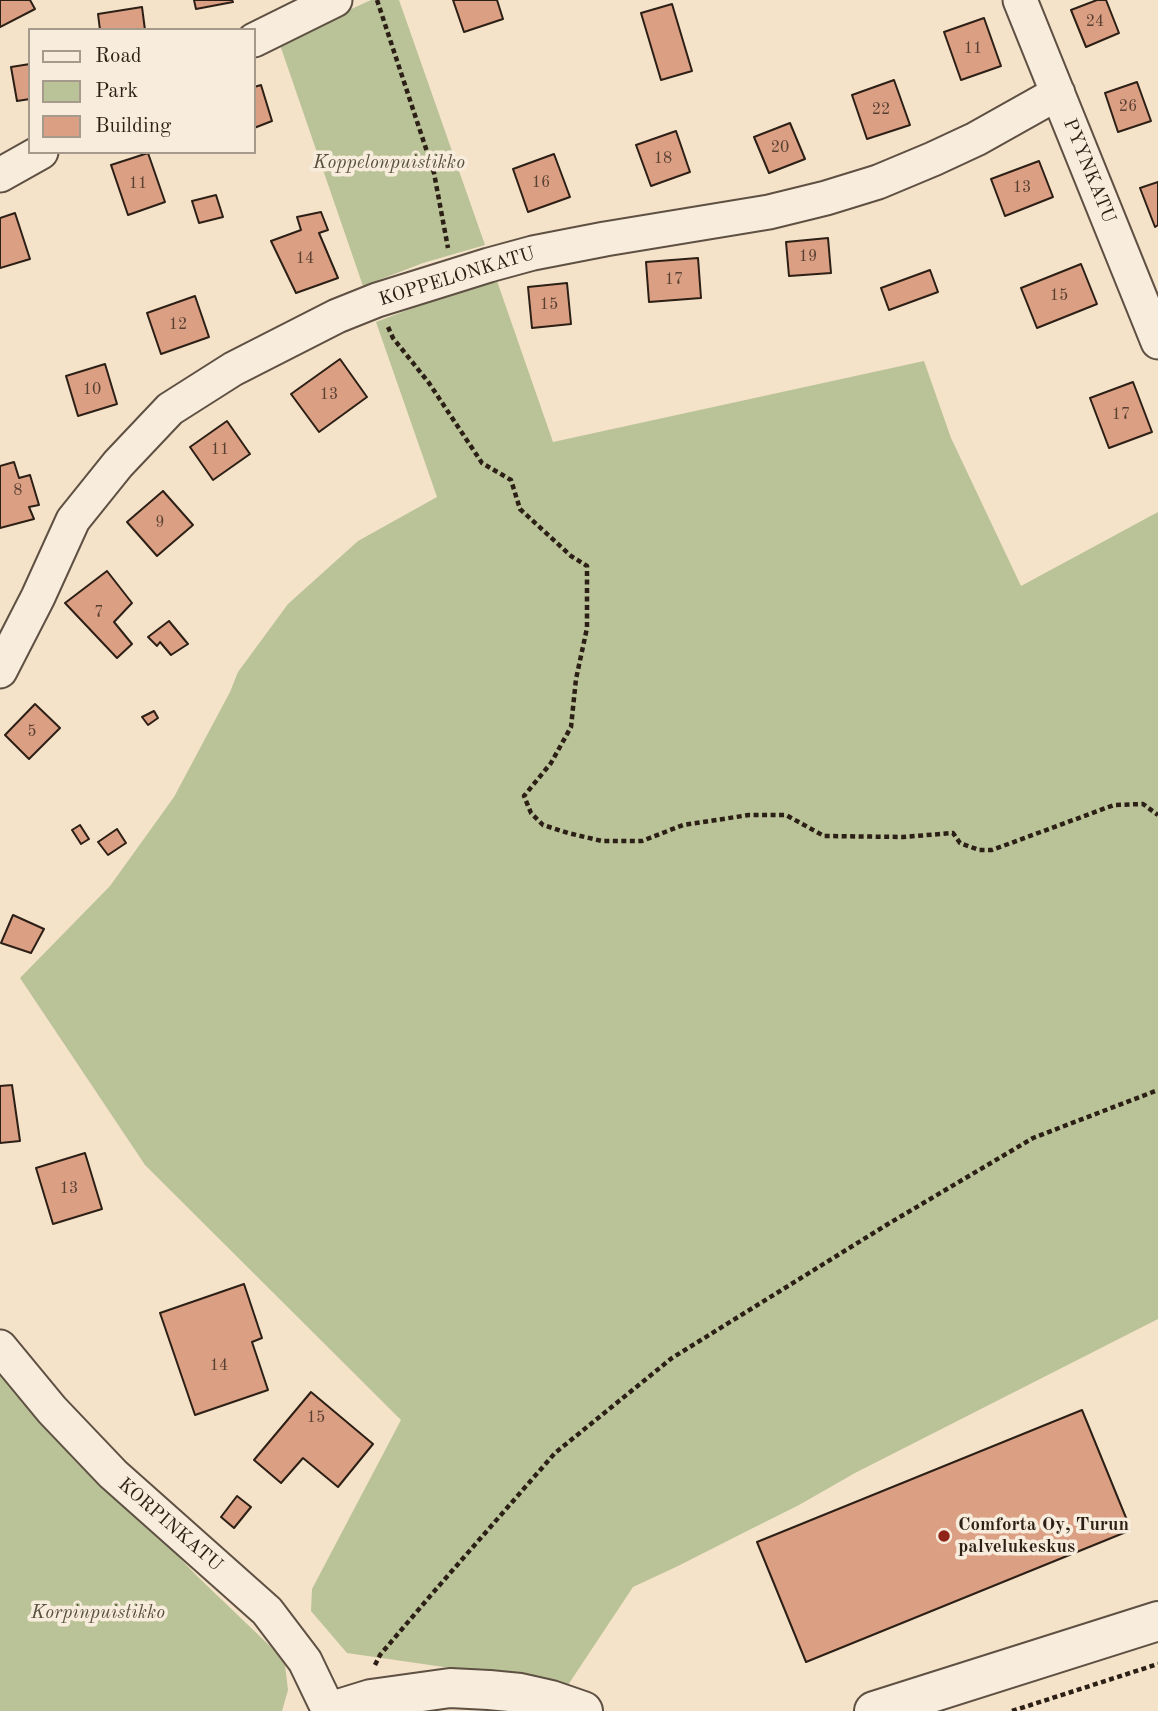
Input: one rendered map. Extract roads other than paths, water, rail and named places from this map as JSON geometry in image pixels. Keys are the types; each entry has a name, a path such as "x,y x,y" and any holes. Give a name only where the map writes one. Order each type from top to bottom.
{"street":[{"path":"256,39 335,0"},
{"name":"PYYNKATU","path":"1020,0 1158,342"},
{"name":"KOPPELONKATU","path":"0,671 73,520 118,464 170,409 233,369 337,316 453,276 533,253 769,212 878,182 976,139 1058,93"},
{"path":"0,175 37,154"},
{"name":"KORPINKATU","path":"0,1347 52,1410 113,1475 267,1611 305,1661 330,1711"},
{"path":"874,1711 1158,1621"},
{"path":"330,1711 371,1699 450,1688 520,1693 583,1711"}],"place":[{"name":"Comforta Oy, Turun palvelukeskus","path":"944,1536"}],"park label":[{"name":"Koppelonpuistikko","path":"389,163"},
{"name":"Korpinpuistikko","path":"98,1613"}]}
